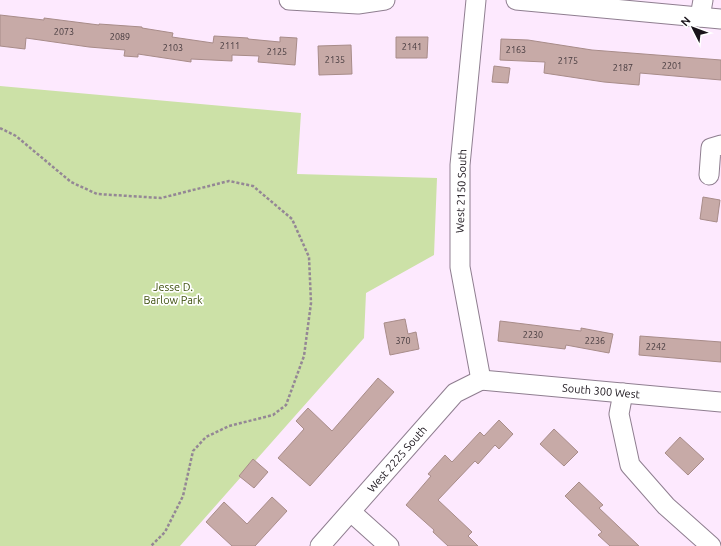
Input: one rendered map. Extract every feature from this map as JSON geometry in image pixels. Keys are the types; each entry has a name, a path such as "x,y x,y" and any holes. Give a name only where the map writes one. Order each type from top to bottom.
{"street":[{"path":"290,0 358,4 385,0"},
{"name":"West 2150 South","path":"476,0 460,165 460,267 480,380"},
{"path":"516,0 702,9 721,19"},
{"path":"709,175 711,148 721,145"},
{"name":"South 300 West","path":"480,380 721,402"},
{"name":"West 2225 South","path":"320,546 455,393 480,380"},
{"path":"623,393 619,414 630,465 666,506 711,546"},
{"path":"351,512 389,546"}],"path":[{"path":"0,128 16,136 71,182 97,194 161,198 229,181 253,186 292,219 309,256 311,303 304,356 286,404 273,415 229,426 206,437 193,451 183,496 165,532 151,546"}],"green space":[{"name":"Jesse D. Barlow Park","path":"0,86 301,113 297,174 437,178 434,255 366,293 364,338 180,546 0,546"}],"building":[{"path":"0,15 44,20 44,18 99,25 142,27 173,33 172,37 213,43 214,36 280,42 280,37 297,38 295,65 258,62 259,56 232,55 232,61 191,59 191,62 138,54 138,57 124,56 125,50 89,47 26,38 25,49 0,46"},
{"path":"396,37 428,37 427,58 396,58"},
{"path":"501,39 528,40 592,50 721,60 721,80 640,73 639,85 604,82 544,73 545,62 500,60"},
{"path":"351,45 352,74 319,75 318,46"},
{"path":"494,66 510,68 508,83 492,82"},
{"path":"703,197 720,200 717,222 700,219"},
{"path":"405,319 408,334 416,332 419,349 390,355 384,323"},
{"path":"500,321 581,331 581,328 613,334 609,353 566,345 565,349 498,341"},
{"path":"640,336 721,342 721,362 639,355"},
{"path":"378,378 394,392 310,486 278,458 304,429 296,421 308,408 332,431"},
{"path":"499,420 513,434 499,449 495,445 478,464 475,461 438,500 472,532 468,536 478,546 448,546 433,532 434,530 406,505 431,476 428,474 445,455 452,462 480,432 484,436"},
{"path":"554,429 578,452 564,466 540,444"},
{"path":"680,437 704,459 688,475 665,453"},
{"path":"253,459 268,472 254,488 239,476"},
{"path":"579,482 603,505 599,508 639,546 610,546 598,535 602,532 565,496"},
{"path":"272,497 287,511 255,546 232,546 206,522 224,502 247,524"}]}
